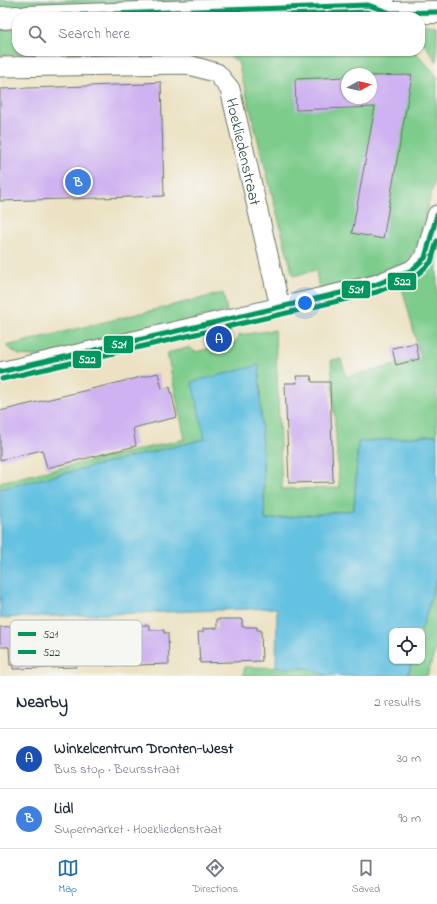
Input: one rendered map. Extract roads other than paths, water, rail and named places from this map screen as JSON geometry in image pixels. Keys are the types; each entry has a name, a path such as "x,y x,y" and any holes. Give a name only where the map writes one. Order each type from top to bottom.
{"street":[{"path":"152,12 376,3 390,12"},
{"path":"425,12 437,12"},
{"path":"0,18 12,17"},
{"name":"Hoekliedenstraat","path":"0,67 186,64 217,73 230,89 280,307"},
{"path":"0,372 375,285 412,270 425,258 437,215"}],"water":[{"path":"259,365 265,520 354,510 358,442 437,435 437,576 422,628 389,628 389,664 411,664 407,676 328,676 307,668 276,668 277,608 0,618 0,489 205,439 192,382"}],"place":[{"name":"Lidl","path":"78,182"},
{"name":"Winkelcentrum Dronten-West","path":"219,339"}]}
